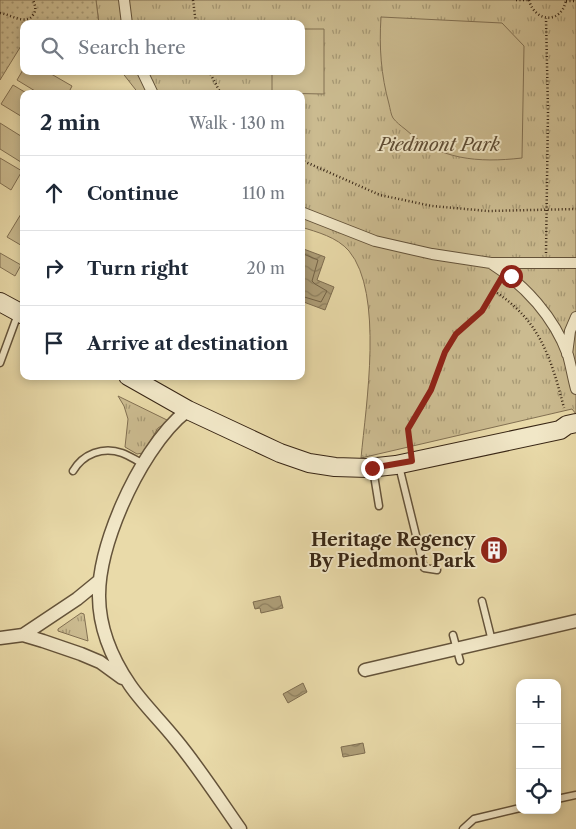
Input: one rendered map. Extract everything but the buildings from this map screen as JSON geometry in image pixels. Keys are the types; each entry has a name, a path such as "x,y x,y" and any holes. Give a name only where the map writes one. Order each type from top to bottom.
{"main road":[{"path":"0,302 20,313"},
{"path":"135,380 188,410 280,453 310,463 352,468 372,468 405,463 572,431"}],"street":[{"path":"124,0 126,20"},
{"path":"144,75 151,90"},
{"path":"305,214 349,232 400,248 432,254 492,263 576,263"},
{"path":"492,263 532,296 549,319 568,354 576,389"},
{"path":"568,354 570,331 576,317"},
{"path":"188,410 169,426 129,490 106,550 99,581 98,606 102,627 113,655 130,685 193,761 240,829"},
{"path":"23,635 77,599 99,581"},
{"path":"364,670 377,663 458,655 492,641 576,621"},
{"path":"0,638 23,635 81,654 100,662 130,685"}],"lane":[{"path":"0,363 20,316"},
{"path":"73,471 82,459 104,451 123,453 144,464"},
{"path":"405,463 424,568 437,570"},
{"path":"372,468 379,506"},
{"path":"482,601 492,641"},
{"path":"453,635 458,655"},
{"path":"561,798 576,795"},
{"path":"464,829 474,819 516,809"}],"path":[{"path":"0,12 25,20 31,18 35,14 36,7 33,0"},
{"path":"193,0 196,20"},
{"path":"516,0 529,0 535,13 546,18 554,17 560,13 566,0 576,1"},
{"path":"546,18 548,111 546,262"},
{"path":"211,75 219,90"},
{"path":"305,162 380,195 432,206 488,211 576,209"},
{"path":"405,463 408,429 431,390 445,352 456,334 482,311 505,272"},
{"path":"494,291 510,301 525,317 540,338 551,359 564,408"}],"green space":[{"path":"0,0 96,0 98,20 20,20 20,48 0,80"},
{"name":"Piedmont Park","path":"96,0 576,0 576,414 572,409 361,458 370,350 366,294 360,270 349,251 339,242 305,228 305,90 136,90 124,75 305,75 305,20 98,20"},
{"path":"381,17 502,23 524,46 522,158 490,160 460,157 445,153 418,139 393,118 382,72"},
{"path":"305,29 324,29 324,94 305,94 305,90 272,90 272,75 305,75"},
{"path":"20,75 53,75 72,86 70,90 33,90 17,80"},
{"path":"13,85 21,90 20,116 1,104"},
{"path":"0,123 20,136 20,162 0,149"},
{"path":"0,158 20,170 20,174 11,190 0,183"},
{"path":"20,216 20,245 7,237"},
{"path":"0,253 20,264 15,276 0,267"},
{"path":"118,396 169,421 158,428 143,453 137,454 125,447 128,419 124,406"},
{"path":"81,613 84,614 88,641 58,631 58,629"}],"water":[{"path":"305,250 325,257 317,280 334,287 325,310 305,302"},
{"path":"280,596 283,608 261,613 260,608 255,609 253,602"},
{"path":"303,683 307,692 288,703 283,694"},
{"path":"363,743 365,753 343,757 341,747"}],"place":[{"name":"Heritage Regency By Piedmont Park","path":"494,550"}],"route":[{"path":"372,468 412,461 408,429 421,410 431,390 445,352 456,334 482,311 505,272 511,276"}]}
